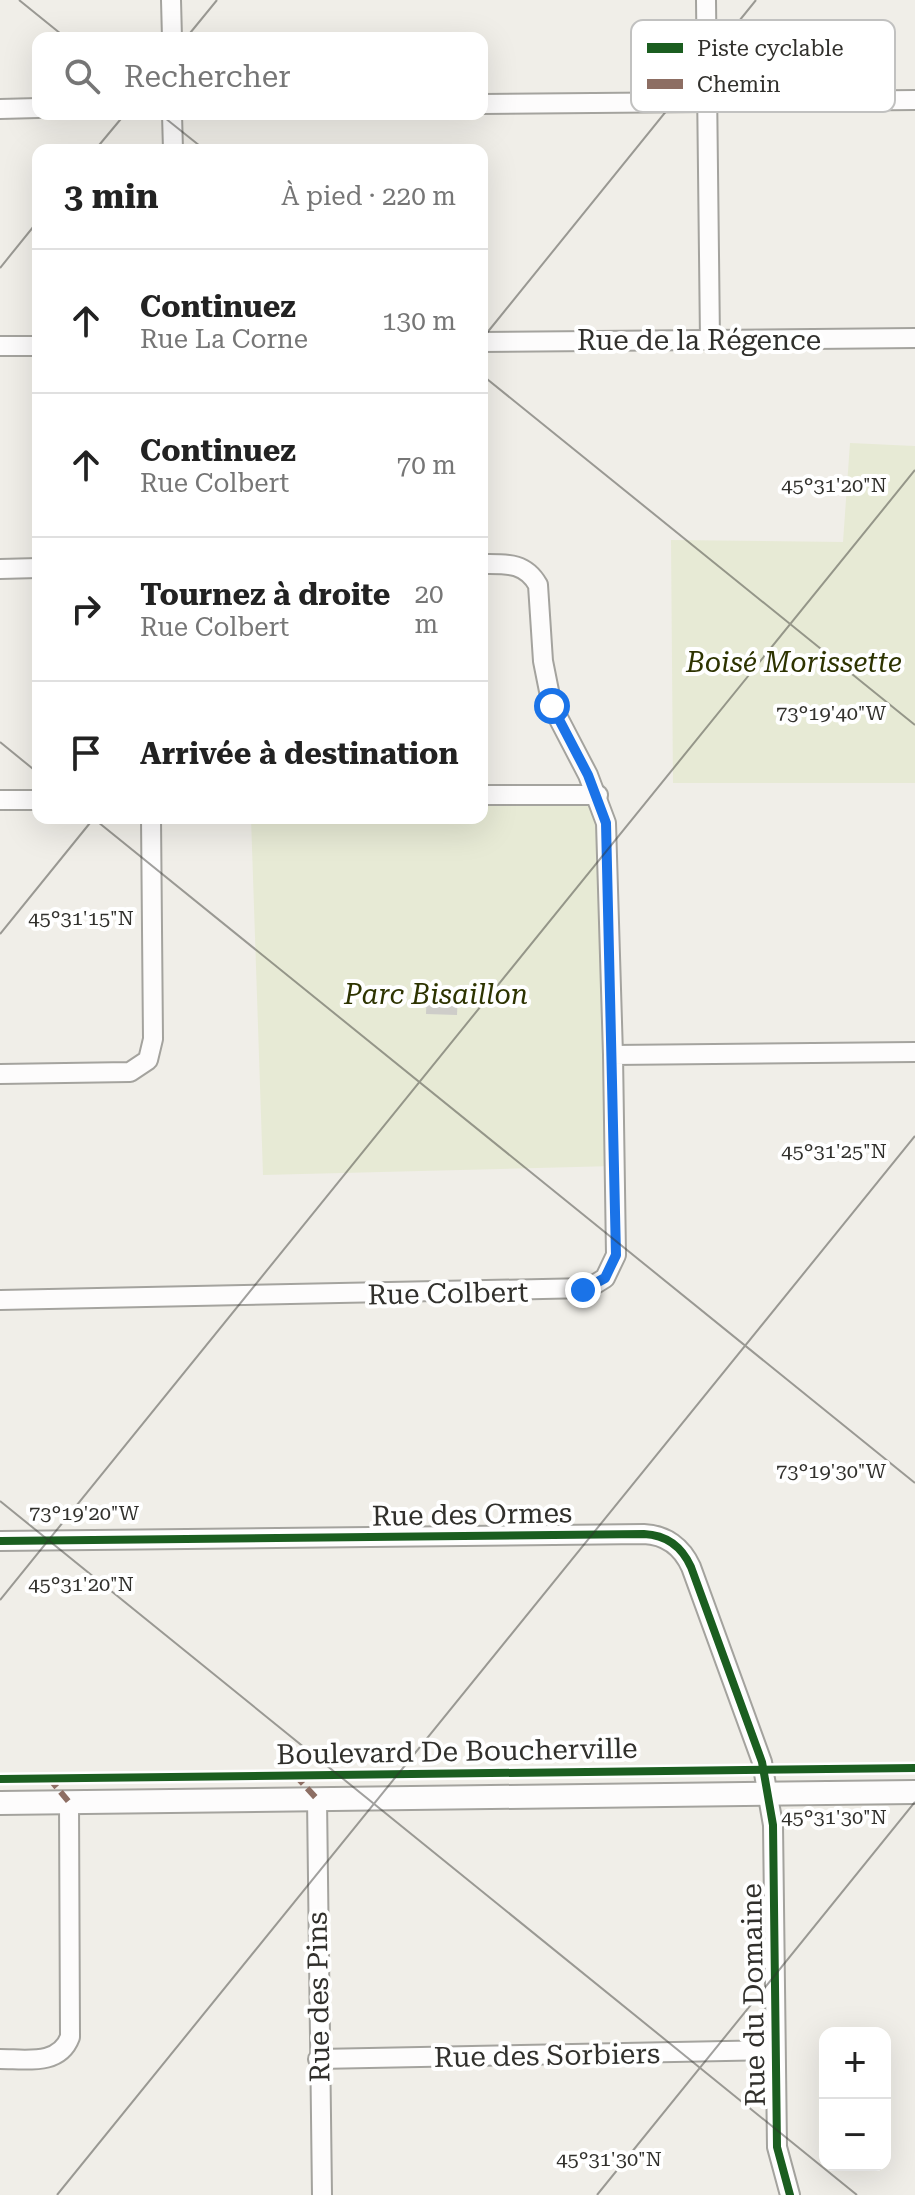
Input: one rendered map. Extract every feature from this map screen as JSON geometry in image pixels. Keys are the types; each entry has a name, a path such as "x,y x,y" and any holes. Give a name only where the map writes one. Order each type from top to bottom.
{"street":[{"path":"171,0 172,32"},
{"path":"706,0 706,20"},
{"path":"895,100 915,100"},
{"path":"488,104 631,103"},
{"path":"0,109 32,108"},
{"path":"707,112 710,340"},
{"path":"172,120 173,144"},
{"name":"Rue de la Régence","path":"488,342 915,338"},
{"path":"0,346 32,346"},
{"name":"Rue Colbert","path":"0,1300 589,1288 605,1278 616,1255 606,823 598,795 552,706 543,661 538,585 532,575 517,566 488,564"},
{"path":"0,569 32,568"},
{"path":"488,795 598,795"},
{"path":"0,800 32,800"},
{"path":"0,1074 130,1072 148,1060 153,1039 151,824"},
{"path":"613,1055 915,1052"},
{"name":"Rue des Ormes","path":"0,1541 657,1536 676,1545 691,1567 762,1762 768,1794"},
{"name":"Boulevard De Boucherville","path":"0,1803 915,1792"},
{"name":"Rue du Domaine","path":"768,1794 773,1825 777,2147 790,2195"},
{"name":"Rue des Pins","path":"317,1799 322,2195"},
{"path":"0,2059 49,2058 63,2050 70,2037 69,1802"},
{"name":"Rue des Sorbiers","path":"318,2059 775,2050"}],"green space":[{"name":"Boisé Morissette","path":"850,443 915,446 915,783 673,783 671,540 843,542"},
{"name":"Parc Bisaillon","path":"488,795 598,795 615,1166 263,1175 251,824 488,824"}],"building":[{"path":"427,988 458,990 457,1015 426,1014"}],"marked path":[{"path":"295,1775 317,1799"},
{"path":"49,1778 69,1802"}],"cycle path":[{"path":"0,1541 644,1534 672,1543 691,1567 762,1762 773,1825 777,2147 790,2195"},
{"path":"0,1779 915,1768"}],"route":[{"path":"552,706 598,795 606,823 612,950 616,1255 605,1278 583,1290"}]}
